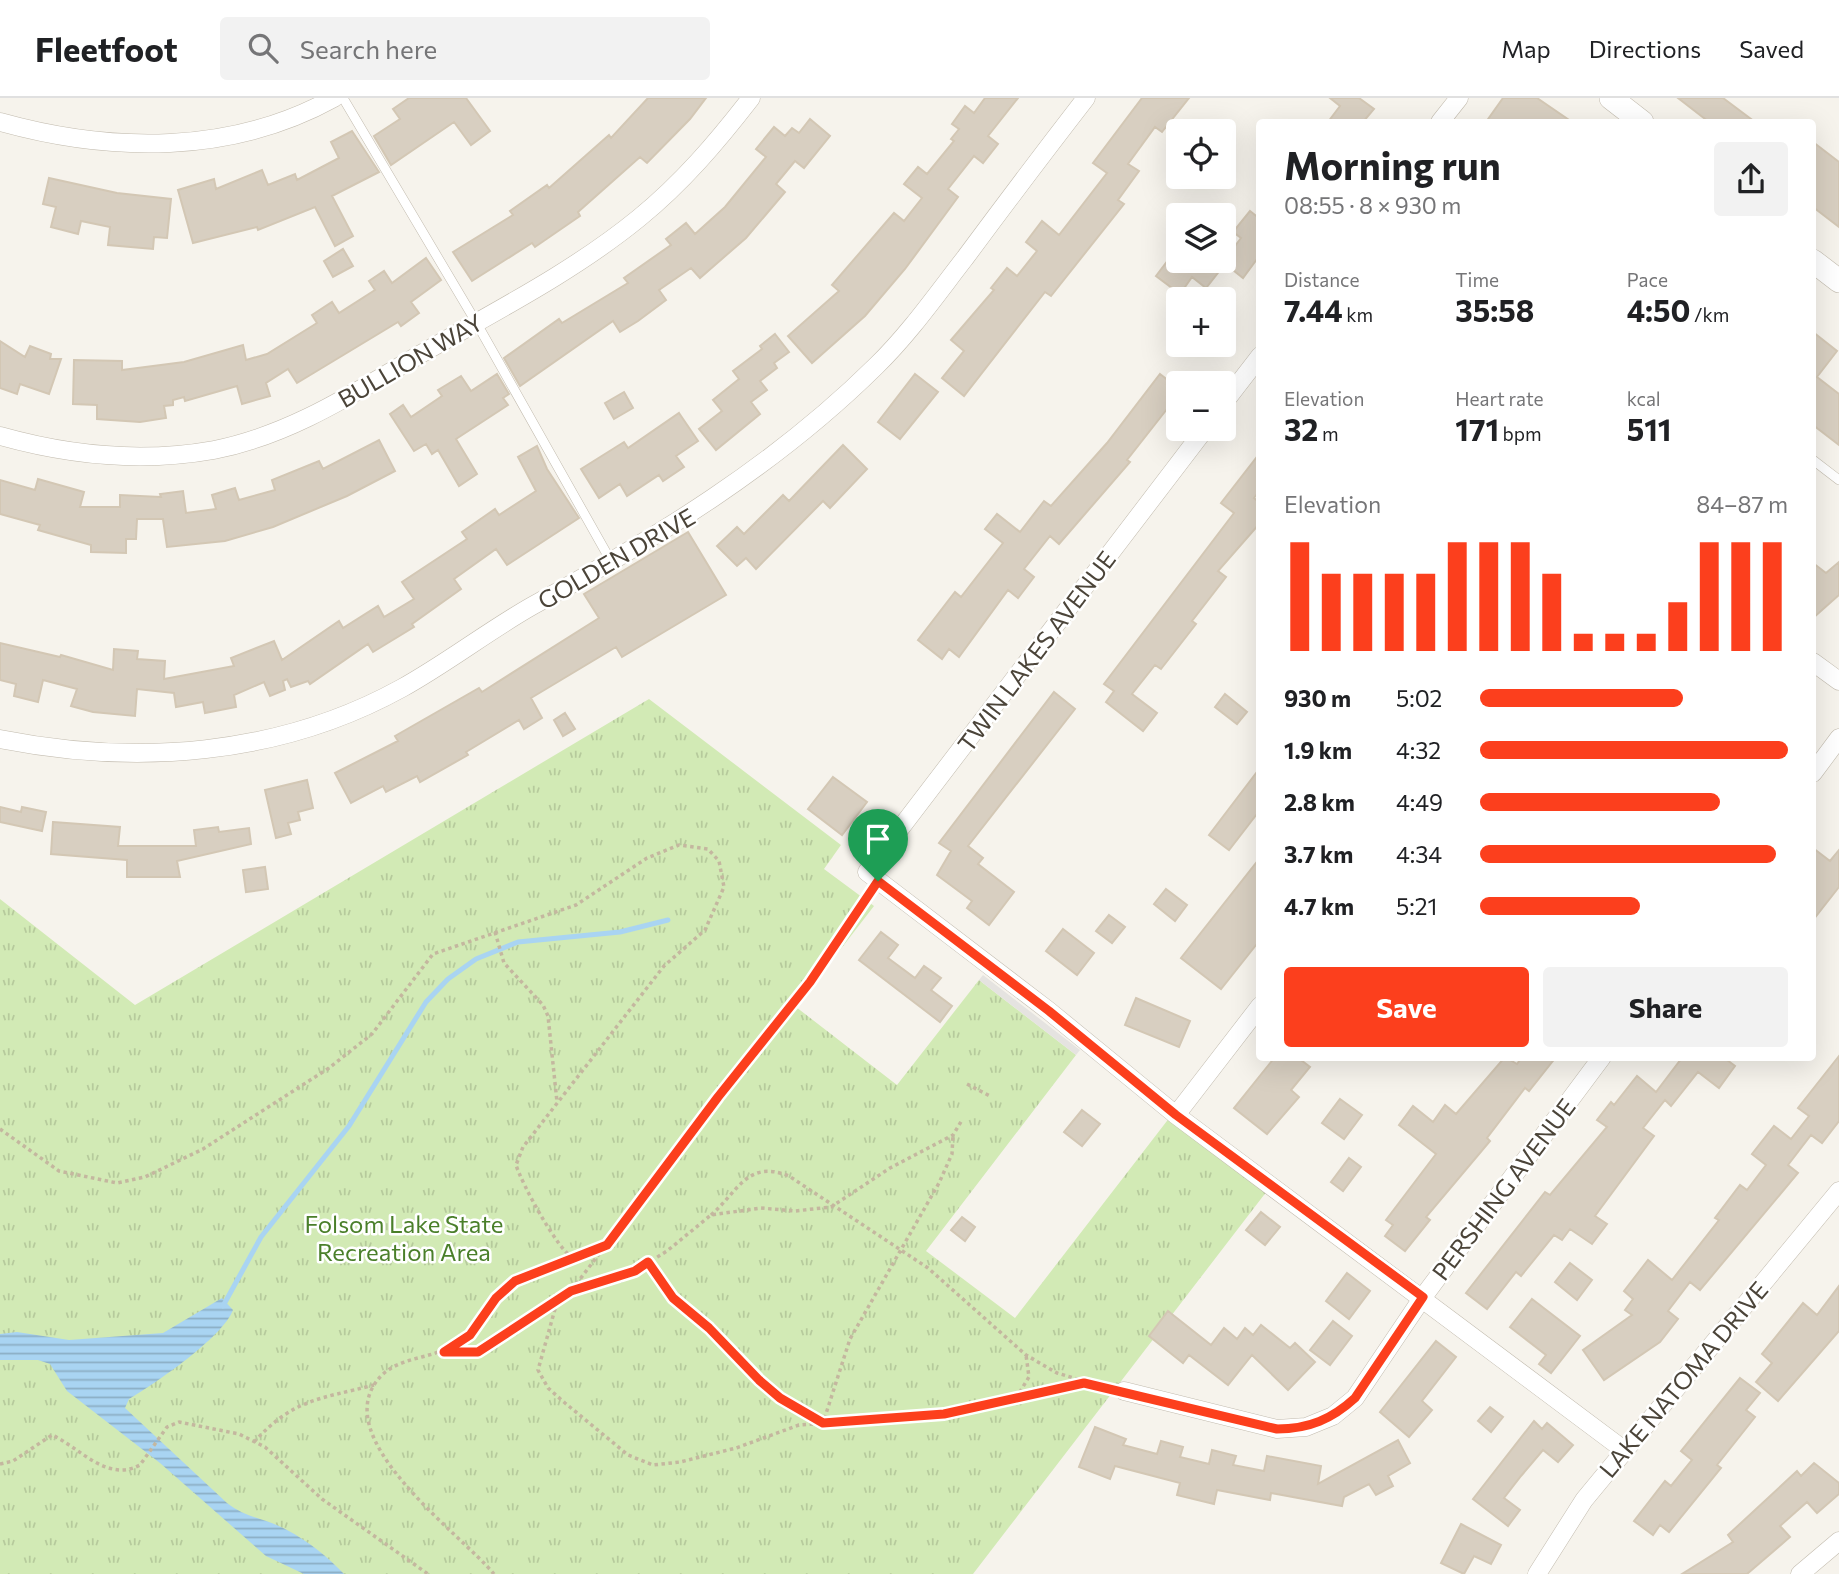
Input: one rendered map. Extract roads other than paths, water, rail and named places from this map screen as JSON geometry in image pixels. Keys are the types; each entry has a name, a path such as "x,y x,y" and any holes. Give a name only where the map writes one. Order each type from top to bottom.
{"street":[{"path":"0,122 89,142 174,144 220,139 255,130 299,117 334,98"},
{"name":"BULLION WAY","path":"0,436 75,453 131,458 215,449 256,439 322,412 569,267 639,218 701,160 751,98"},
{"name":"GOLDEN DRIVE","path":"0,739 56,749 135,754 234,746 286,734 349,712 403,687 488,631 612,563 707,505 805,431 879,364 937,295 1086,98"},
{"path":"1442,119 1459,98"},
{"path":"1611,98 1638,119"},
{"path":"1816,263 1839,281"},
{"path":"1236,387 1256,361"},
{"name":"TWIN LAKES AVENUE","path":"1176,1115 1049,1011 873,876 1196,441"},
{"path":"1816,664 1839,681"},
{"path":"1816,769 1839,738"},
{"path":"1256,1011 1176,1115 1423,1297 1624,1450"},
{"name":"PERSHING AVENUE","path":"1124,1391 1277,1429 1313,1425 1333,1416 1355,1398 1423,1297 1598,1061"},
{"name":"LAKE NATOMA DRIVE","path":"1537,1574 1556,1539 1624,1450 1839,1191"},
{"path":"1800,1574 1839,1541"}],"lane":[{"path":"343,98 476,322 612,563"},
{"path":"1816,462 1839,480"}],"water":[{"path":"222,1298 233,1310 227,1321 203,1346 129,1399 125,1408 227,1503 295,1534 344,1574 304,1574 266,1556 160,1463 67,1391 50,1364 38,1360 0,1360 0,1334 17,1332 69,1340 163,1333"}],"waterway":[{"path":"223,1306 261,1237 349,1126 426,1002 448,979 476,959 518,942 620,932 668,920"}],"park label":[{"name":"Folsom Lake State Recreation Area","path":"404,1237"}]}
